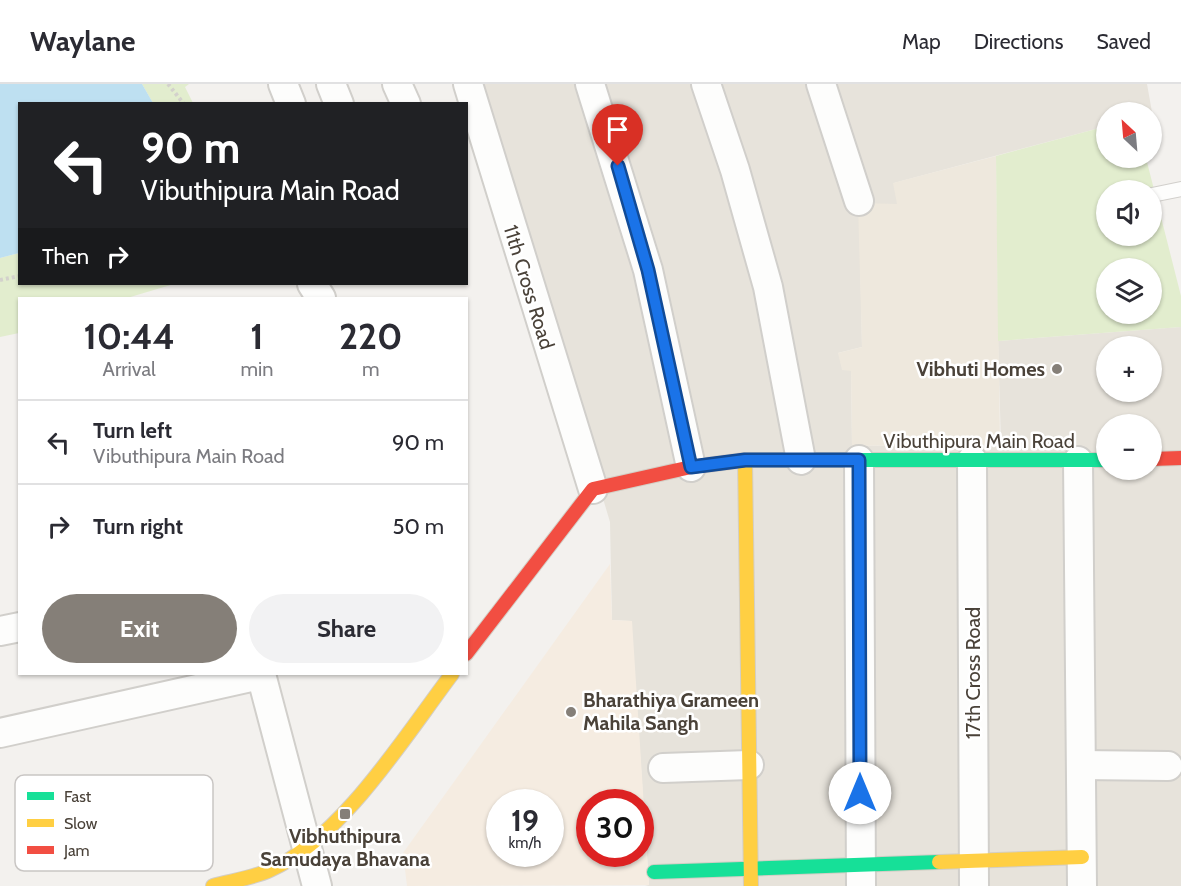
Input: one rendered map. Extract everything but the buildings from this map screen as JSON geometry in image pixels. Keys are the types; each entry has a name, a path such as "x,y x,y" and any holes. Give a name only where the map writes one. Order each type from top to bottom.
{"street":[{"path":"283,84 290,102"},
{"path":"331,84 338,102"},
{"path":"397,84 405,102"},
{"name":"11th Cross Road","path":"468,84 476,150 593,489"},
{"path":"590,84 648,270 691,467"},
{"path":"706,84 735,170 768,287 801,460"},
{"path":"821,84 859,201"},
{"path":"1162,459 1181,458"},
{"path":"745,460 751,886"},
{"name":"Vibuthipura Main Road","path":"593,489 691,467 745,460 1096,460"},
{"path":"859,460 860,875"},
{"name":"17th Cross Road","path":"972,460 974,873"},
{"path":"1078,461 1082,886"},
{"path":"468,651 593,489"},
{"path":"0,631 18,627"},
{"path":"0,733 159,685 251,675"},
{"path":"260,675 305,849 317,886"},
{"path":"213,886 270,870 305,849 345,814 451,675"},
{"path":"663,768 749,765"},
{"path":"1081,765 1168,766"},
{"path":"654,872 751,869 860,875 974,873 1082,857"}],"lane":[{"path":"1162,193 1181,189"}],"path":[{"path":"168,84 182,102"},
{"path":"0,280 18,276"}],"shaded area":[{"path":"479,84 1147,84 1150,102 1096,102 1096,129 894,183 898,204 859,204 862,347 838,353 851,370 852,446 1001,444 998,341 1181,327 1181,886 645,886 649,885 648,867 654,867 654,789 642,789 631,621 612,620 610,522"},
{"path":"996,156 1000,444 852,446 851,371 842,370 838,353 862,347 858,203 897,204 893,183"},
{"name":"Bharathiya Grameen Mahila Sangh","path":"610,564 612,620 632,621 643,789 576,789 576,867 648,867 649,885 407,886 403,853"}],"green space":[{"path":"142,84 189,84 185,87 192,102 152,102"},
{"path":"1096,129 1096,168 1149,168 1152,180 1096,180 1096,246 1162,246 1162,221 1181,296 1181,327 998,341 996,156"},
{"path":"18,253 18,285 171,285 130,297 18,297 18,333 0,337 0,258"}],"water":[{"path":"0,84 142,84 152,102 18,102 18,253 0,258"}],"traffic: fast":[{"path":"856,460 1096,460"},
{"path":"654,872 939,862"}],"traffic: slow":[{"path":"745,460 751,886"},
{"path":"213,886 270,870 297,855 322,835 347,810 393,755 451,675"},
{"path":"939,862 1082,857"}],"traffic: jam":[{"path":"1162,459 1181,458"},
{"path":"468,651 593,489 691,467 745,460 856,460"}],"place":[{"name":"Vibhuti Homes","path":"1057,369"},
{"name":"Bharathiya Grameen Mahila Sangh","path":"571,712"},
{"name":"Vibhuthipura Samudaya Bhavana","path":"345,814"}],"route":[{"path":"618,166 648,270 691,467 745,460 859,460 860,793"}]}
